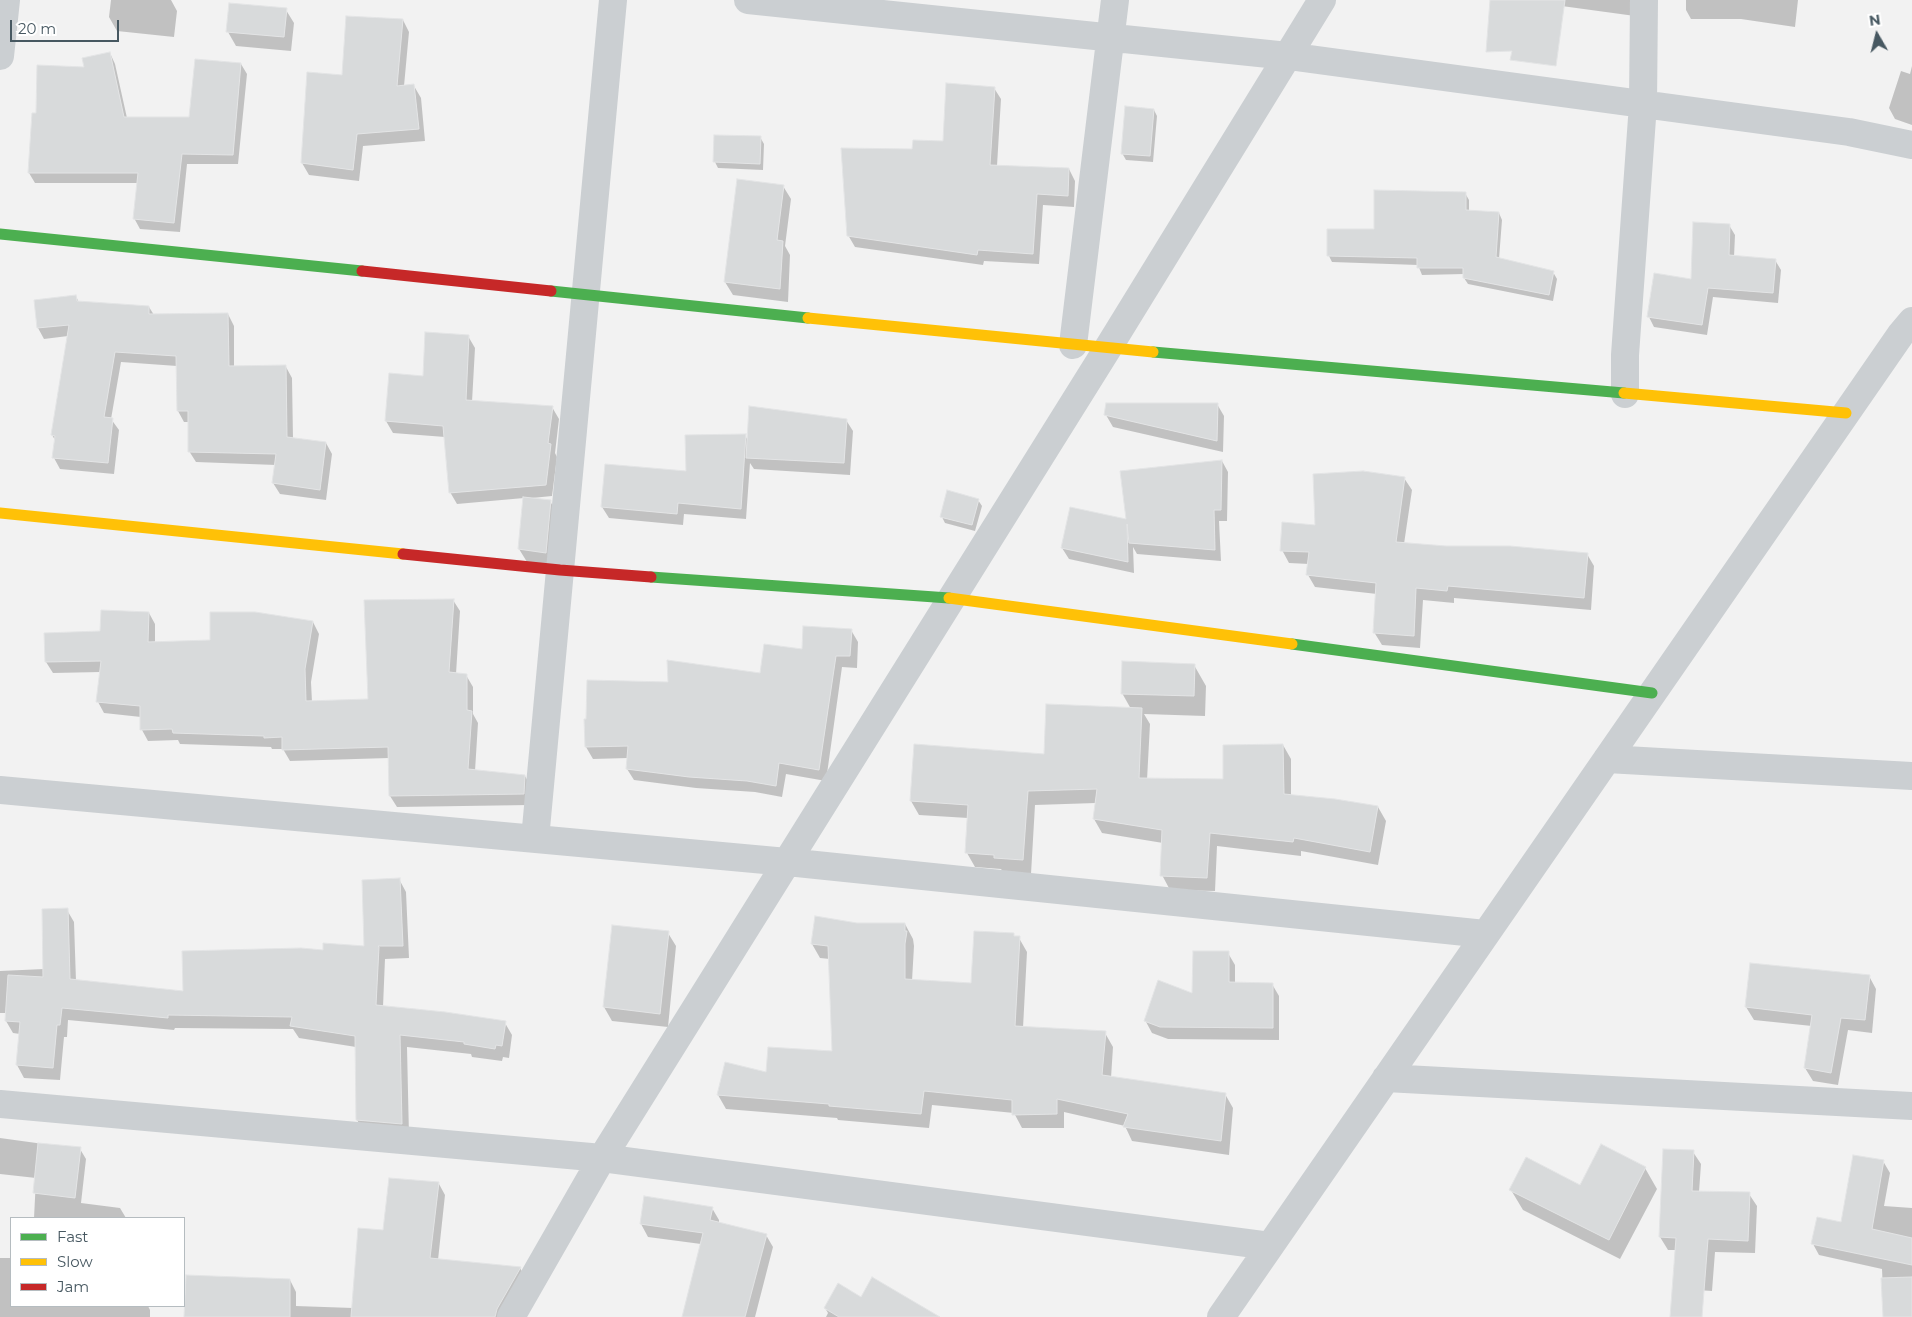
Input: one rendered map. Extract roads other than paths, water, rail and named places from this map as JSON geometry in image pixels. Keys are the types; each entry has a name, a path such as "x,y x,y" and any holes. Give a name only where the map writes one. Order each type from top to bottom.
{"street":[{"path":"0,56 6,0"},
{"path":"535,839 613,0"},
{"path":"748,0 1288,56 1849,132 1912,145"},
{"path":"1073,345 1115,0"},
{"path":"511,1317 602,1158 1108,348 1322,0"},
{"path":"1625,394 1625,355 1643,104 1644,0"},
{"path":"0,234 1073,345 1846,414"},
{"path":"1220,1317 1912,320"},
{"path":"0,512 560,570 952,598 1652,693"},
{"path":"1607,759 1912,776"},
{"path":"0,790 787,862 1485,934"},
{"path":"1386,1078 1912,1106"},
{"path":"0,1104 602,1158 1270,1246"}]}
